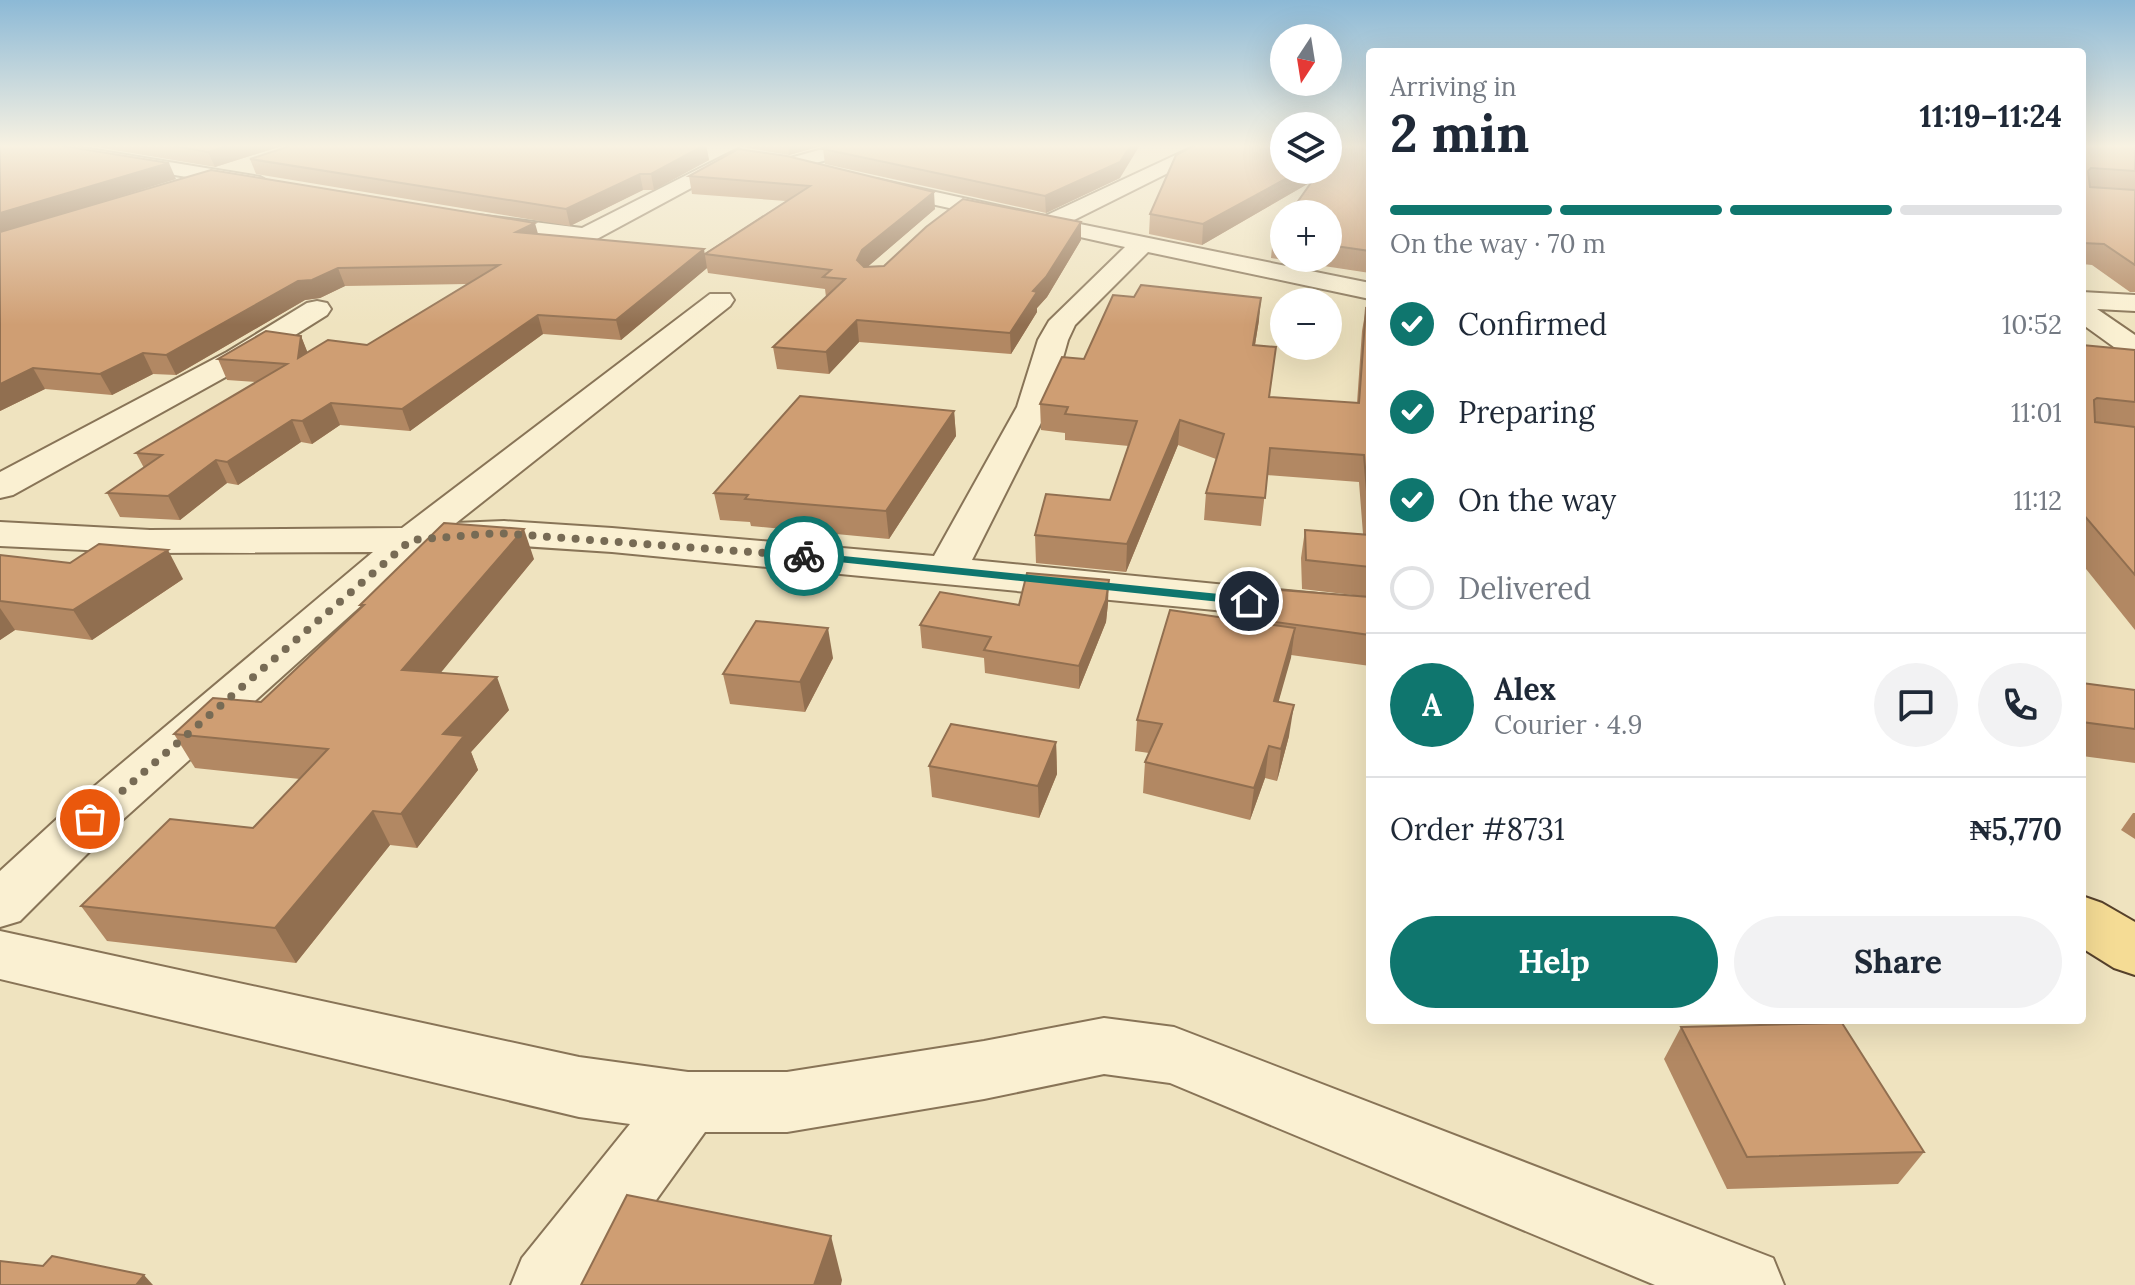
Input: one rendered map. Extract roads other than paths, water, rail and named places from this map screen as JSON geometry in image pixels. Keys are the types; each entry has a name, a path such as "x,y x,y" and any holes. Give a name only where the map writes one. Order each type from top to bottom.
{"main road":[{"path":"2086,921 2135,951"}],"street":[{"path":"458,218 559,234 587,235 644,205"},
{"path":"955,205 1366,290"},
{"path":"1050,223 1086,205"},
{"path":"938,222 959,206"},
{"path":"947,570 1033,407 1053,340 1063,321 1144,242"},
{"path":"0,905 90,819 411,540 720,300"},
{"path":"2086,300 2135,303"},
{"path":"0,487 238,358 317,309"},
{"path":"2086,314 2135,349"},
{"path":"0,534 162,541 411,540 498,533 745,550 1366,612"},
{"path":"0,955 579,1087 688,1102 787,1102 984,1070 1104,1046 1174,1055 1746,1285"},
{"path":"549,1285 688,1102"}]}
